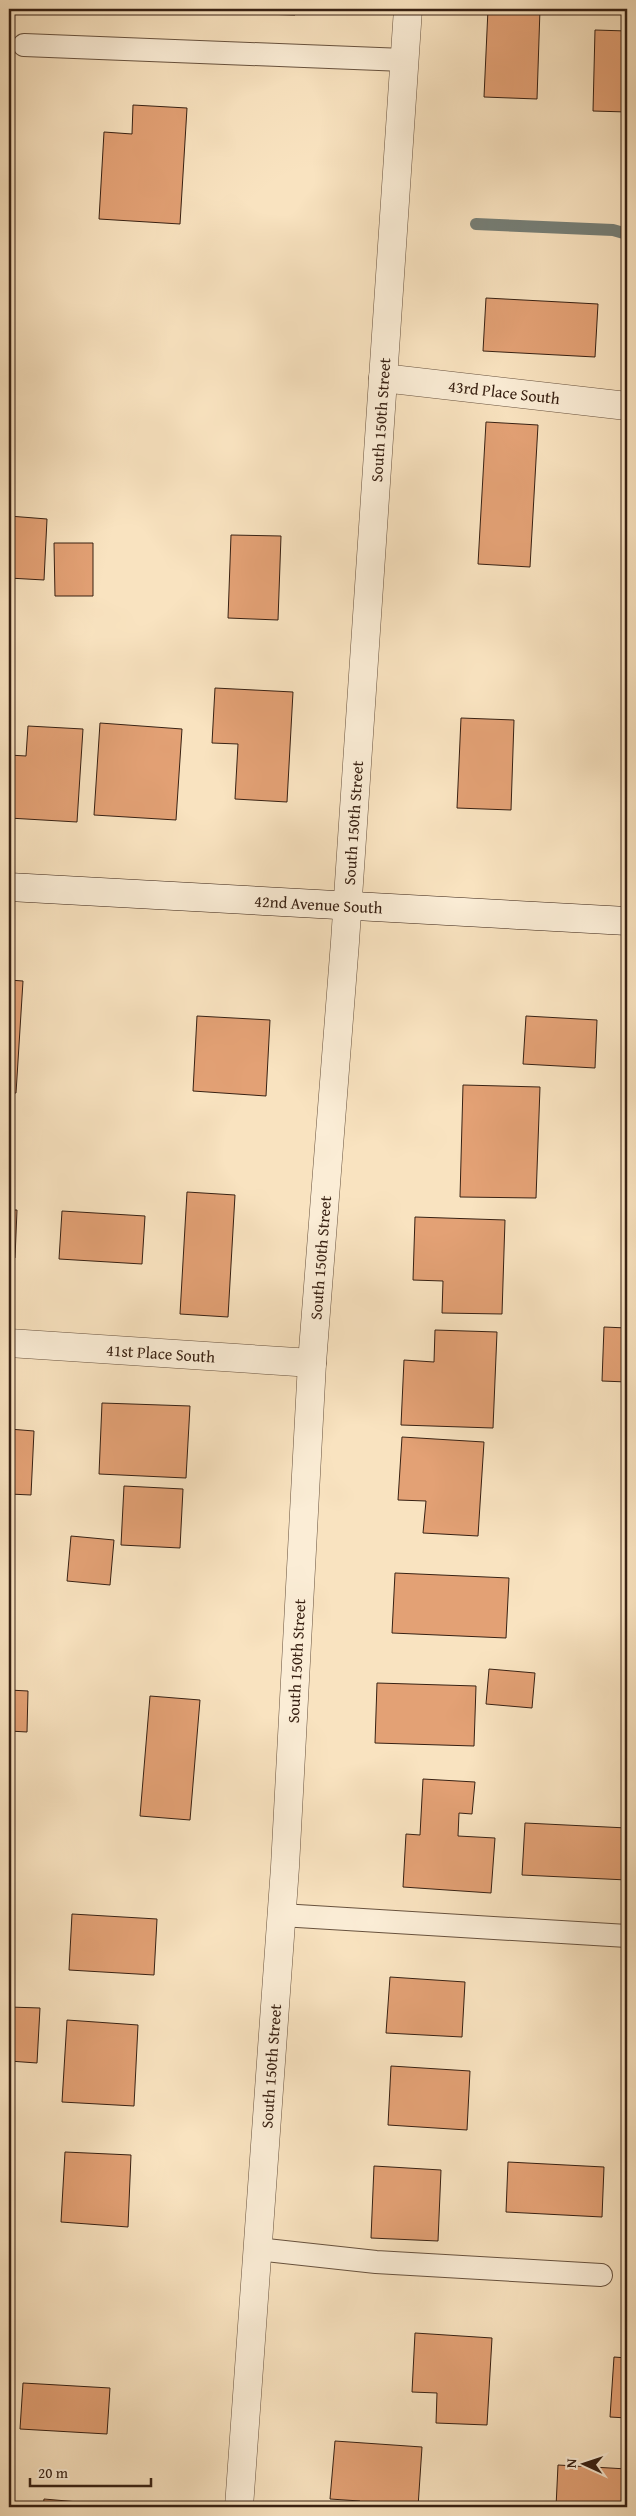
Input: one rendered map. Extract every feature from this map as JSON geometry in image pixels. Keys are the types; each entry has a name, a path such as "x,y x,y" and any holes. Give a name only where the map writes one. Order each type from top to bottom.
{"street":[{"name":"South 150th Street","path":"239,2507 282,1915 312,1363 347,907 408,9"},
{"name":"43rd Place South","path":"383,378 627,406"},
{"name":"42nd Avenue South","path":"9,887 627,921"},
{"name":"41st Place South","path":"9,1343 312,1363"}],"lane":[{"path":"24,45 404,60"},
{"path":"282,1915 627,1936"},
{"path":"257,2249 376,2262 601,2275"}],"building":[{"path":"228,9 295,9 295,15 227,13"},
{"path":"488,9 540,9 537,99 484,97"},
{"path":"595,30 627,31 627,112 593,111"},
{"path":"133,105 187,108 180,224 99,219 104,132 132,134"},
{"path":"486,298 598,304 595,357 483,351"},
{"path":"486,422 538,425 530,567 478,564"},
{"path":"9,516 47,519 44,580 9,578"},
{"path":"231,535 281,536 278,620 228,618"},
{"path":"54,543 93,543 93,596 55,596"},
{"path":"215,688 293,692 287,802 235,799 238,744 212,743"},
{"path":"461,718 514,720 511,810 457,808"},
{"path":"100,723 182,729 176,820 94,815"},
{"path":"28,726 83,729 77,822 9,818 9,755 26,756"},
{"path":"9,980 23,981 16,1093 9,1093"},
{"path":"197,1016 270,1020 266,1096 193,1091"},
{"path":"526,1016 597,1020 595,1068 523,1064"},
{"path":"463,1085 540,1087 536,1198 460,1197"},
{"path":"187,1192 235,1195 228,1317 180,1314"},
{"path":"9,1210 17,1210 15,1258 9,1258"},
{"path":"62,1211 145,1216 142,1264 59,1259"},
{"path":"415,1217 505,1220 502,1314 442,1313 443,1281 413,1280"},
{"path":"604,1327 627,1328 627,1382 602,1381"},
{"path":"435,1330 497,1332 493,1428 401,1425 404,1360 434,1362"},
{"path":"102,1403 190,1406 186,1478 99,1474"},
{"path":"9,1429 34,1431 31,1495 9,1494"},
{"path":"402,1437 484,1442 478,1536 423,1533 426,1501 398,1500"},
{"path":"124,1486 183,1489 180,1548 121,1545"},
{"path":"71,1536 114,1540 110,1585 67,1581"},
{"path":"395,1573 509,1578 506,1638 392,1633"},
{"path":"489,1669 535,1673 532,1708 486,1704"},
{"path":"377,1683 476,1686 474,1746 375,1743"},
{"path":"9,1690 28,1691 27,1732 9,1731"},
{"path":"150,1696 200,1700 190,1820 140,1816"},
{"path":"423,1779 475,1782 472,1814 459,1813 458,1836 495,1838 491,1893 403,1887 406,1834 420,1835"},
{"path":"525,1823 627,1828 627,1880 522,1875"},
{"path":"72,1914 157,1919 154,1975 69,1970"},
{"path":"390,1977 465,1982 462,2037 386,2033"},
{"path":"9,2007 40,2008 37,2063 9,2061"},
{"path":"67,2020 138,2025 134,2106 62,2102"},
{"path":"391,2066 470,2071 467,2130 388,2125"},
{"path":"65,2152 131,2155 128,2227 61,2222"},
{"path":"508,2162 604,2167 602,2217 506,2212"},
{"path":"374,2166 441,2170 438,2241 371,2238"},
{"path":"415,2333 492,2338 487,2425 436,2423 437,2393 412,2392"},
{"path":"614,2357 627,2358 627,2418 610,2417"},
{"path":"23,2383 110,2388 107,2434 20,2429"},
{"path":"335,2441 422,2447 418,2507 359,2507 360,2501 330,2499"},
{"path":"558,2465 627,2469 627,2507 556,2507"},
{"path":"44,2499 90,2503 90,2507 43,2507"}],"waterway":[{"path":"476,224 613,230 627,234"}]}
